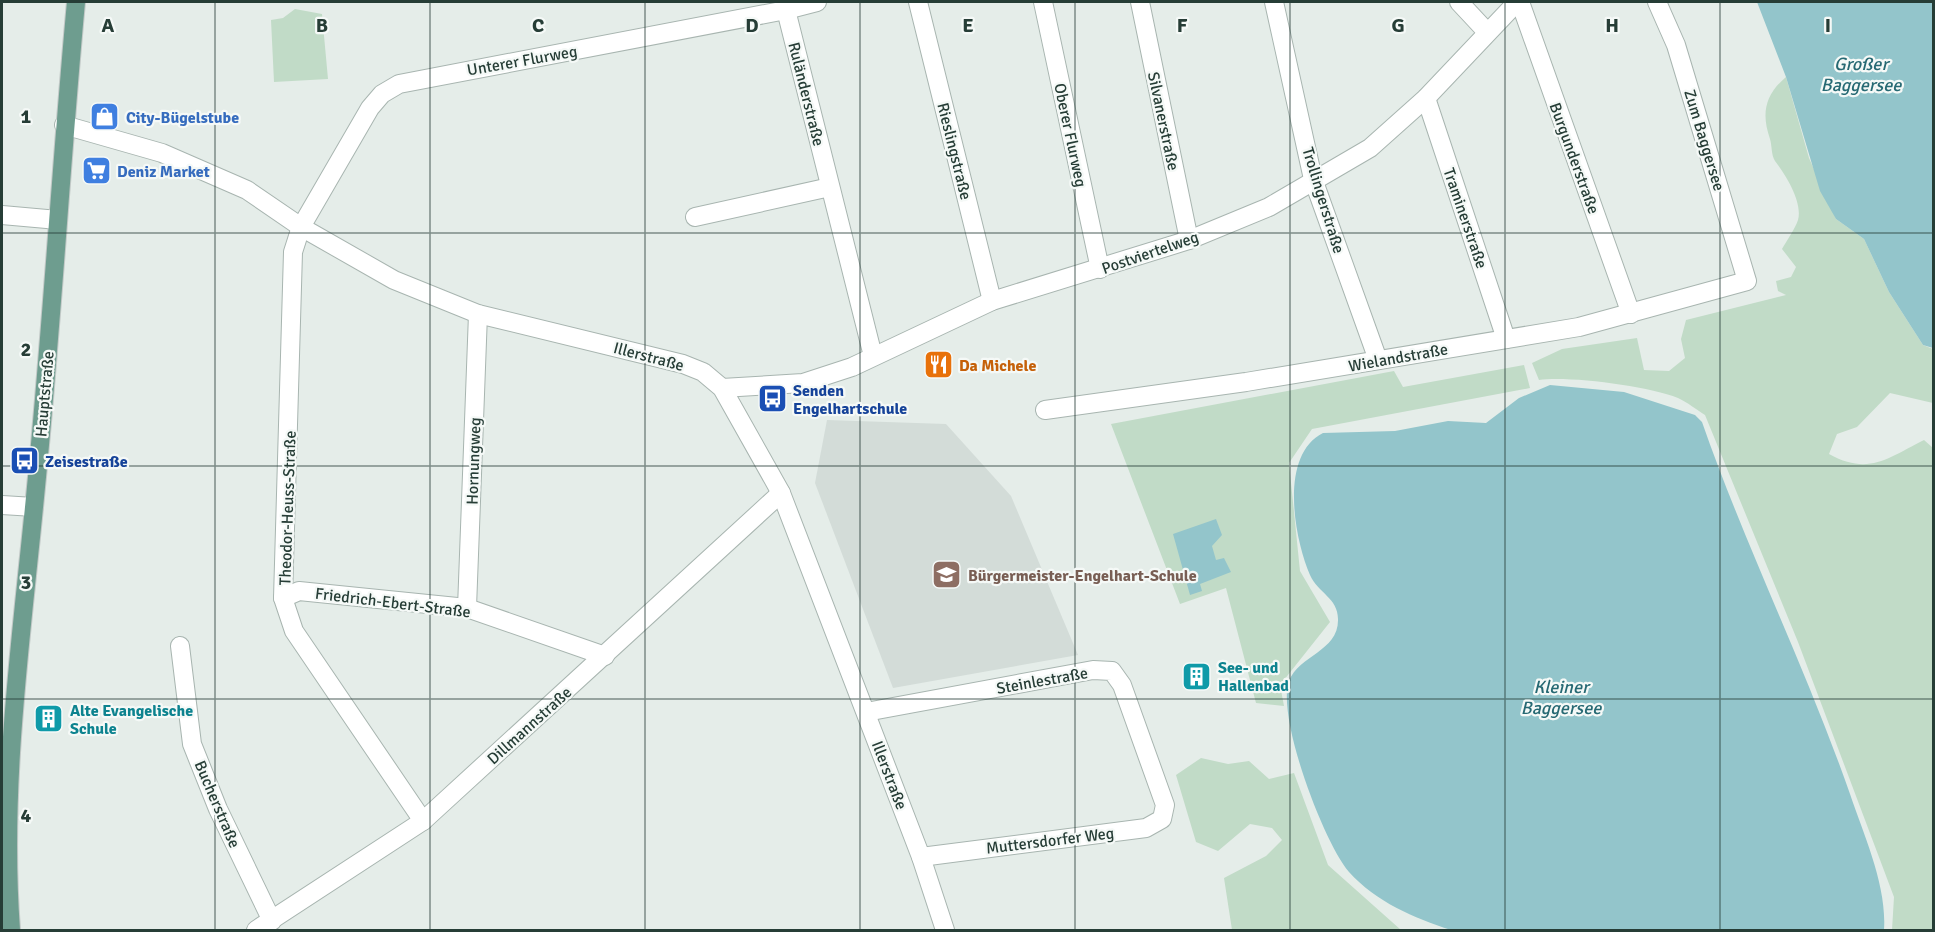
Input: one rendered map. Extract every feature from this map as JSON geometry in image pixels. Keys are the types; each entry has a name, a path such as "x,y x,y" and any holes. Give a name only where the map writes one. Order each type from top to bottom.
{"main road":[{"name":"Hauptstraße","path":"11,930 4,874 7,799 76,2"}],"street":[{"name":"Unterer Flurweg","path":"301,227 370,108 382,94 399,84 785,6 817,2"},
{"name":"Rieslingstraße","path":"918,2 992,301"},
{"name":"Oberer Flurweg","path":"1043,2 1100,269"},
{"name":"Silvanerstraße","path":"1140,2 1188,240"},
{"name":"Trollingerstraße","path":"1274,2 1313,179 1378,360"},
{"path":"1459,2 1487,32"},
{"name":"Postviertelweg","path":"722,388 802,383 852,367 992,301 1188,240 1269,207 1370,147 1426,98 1518,2"},
{"name":"Burgunderstraße","path":"1518,2 1630,314"},
{"name":"Zum Baggersee","path":"1657,2 1676,45 1747,281"},
{"name":"Ruländerstraße","path":"785,6 873,356"},
{"name":"Traminerstraße","path":"1426,98 1506,339"},
{"name":"Illerstraße","path":"64,125 162,153 247,190 301,227 394,280 478,314 683,364 703,372 722,388 781,493 921,858 945,930"},
{"path":"695,217 830,187"},
{"path":"2,215 58,220"},
{"name":"Theodor-Heuss-Straße","path":"301,227 293,252 291,399 283,598 294,632 423,821"},
{"name":"Wielandstraße","path":"1045,410 1246,382 1579,327 1747,281"},
{"name":"Hornungweg","path":"467,608 478,314"},
{"name":"Dillmannstraße","path":"264,926 423,821 781,493"},
{"path":"2,505 34,507"},
{"name":"Friedrich-Ebert-Straße","path":"283,598 299,591 467,608 605,656"},
{"name":"Bucherstraße","path":"180,646 192,744 264,926"},
{"name":"Steinlestraße","path":"866,712 1093,670 1112,671 1122,685 1165,805"},
{"name":"Muttersdorfer Weg","path":"921,858 1146,828 1162,819 1165,805"}],"shaded area":[{"name":"Bürgermeister-Engelhart-Schule","path":"827,420 946,424 1011,496 1078,655 893,688 815,483"}],"green space":[{"path":"295,9 322,14 328,79 274,82 271,20 283,18"},
{"path":"1786,77 1809,158 1836,219 1864,239 1889,292 1923,345 1933,349 1933,403 1890,393 1857,427 1837,434 1829,454 1856,464 1867,464 1889,458 1924,440 1933,448 1933,930 1892,930 1894,897 1798,642 1705,415 1678,398 1648,390 1570,379 1539,380 1532,363 1562,349 1637,338 1644,370 1669,371 1685,358 1681,339 1686,320 1786,295 1778,291 1776,281 1791,277 1796,267 1782,249 1797,223 1799,213 1796,197 1773,156 1766,113 1769,98"},
{"path":"1524,365 1530,388 1312,429 1289,463 1300,571 1330,622 1280,685 1284,706 1256,703 1226,588 1180,604 1111,424 1394,371 1403,387"},
{"path":"1201,758 1228,764 1249,761 1269,779 1294,773 1328,865 1401,930 1232,930 1224,878 1266,856 1282,840 1272,828 1250,824 1218,851 1196,842 1176,775"}],"water":[{"name":"Großer Baggersee","path":"1757,2 1933,2 1933,348 1923,345 1889,292 1864,239 1836,219 1820,191 1786,77"},
{"name":"Kleiner Baggersee","path":"1550,385 1624,392 1695,415 1702,422 1719,469 1833,747 1868,844 1882,896 1884,930 1451,930 1423,920 1383,900 1360,883 1339,857 1327,835 1305,779 1289,722 1287,698 1289,681 1301,665 1332,639 1337,630 1338,619 1335,606 1310,575 1299,540 1294,498 1295,478 1300,459 1309,444 1323,433 1395,431 1448,421 1486,423 1519,398"},
{"path":"1216,519 1222,535 1212,546 1216,560 1224,558 1231,572 1200,584 1202,591 1190,595 1173,534"}],"place":[{"name":"City-Bügelstube","path":"105,117"},
{"name":"Deniz Market","path":"96,171"},
{"name":"Da Michele","path":"938,365"},
{"name":"Senden Engelhartschule","path":"772,399"},
{"name":"Zeisestraße","path":"24,461"},
{"name":"Bürgermeister-Engelhart-Schule","path":"947,575"},
{"name":"See- und Hallenbad","path":"1197,676"},
{"name":"Alte Evangelische Schule","path":"49,719"}]}
